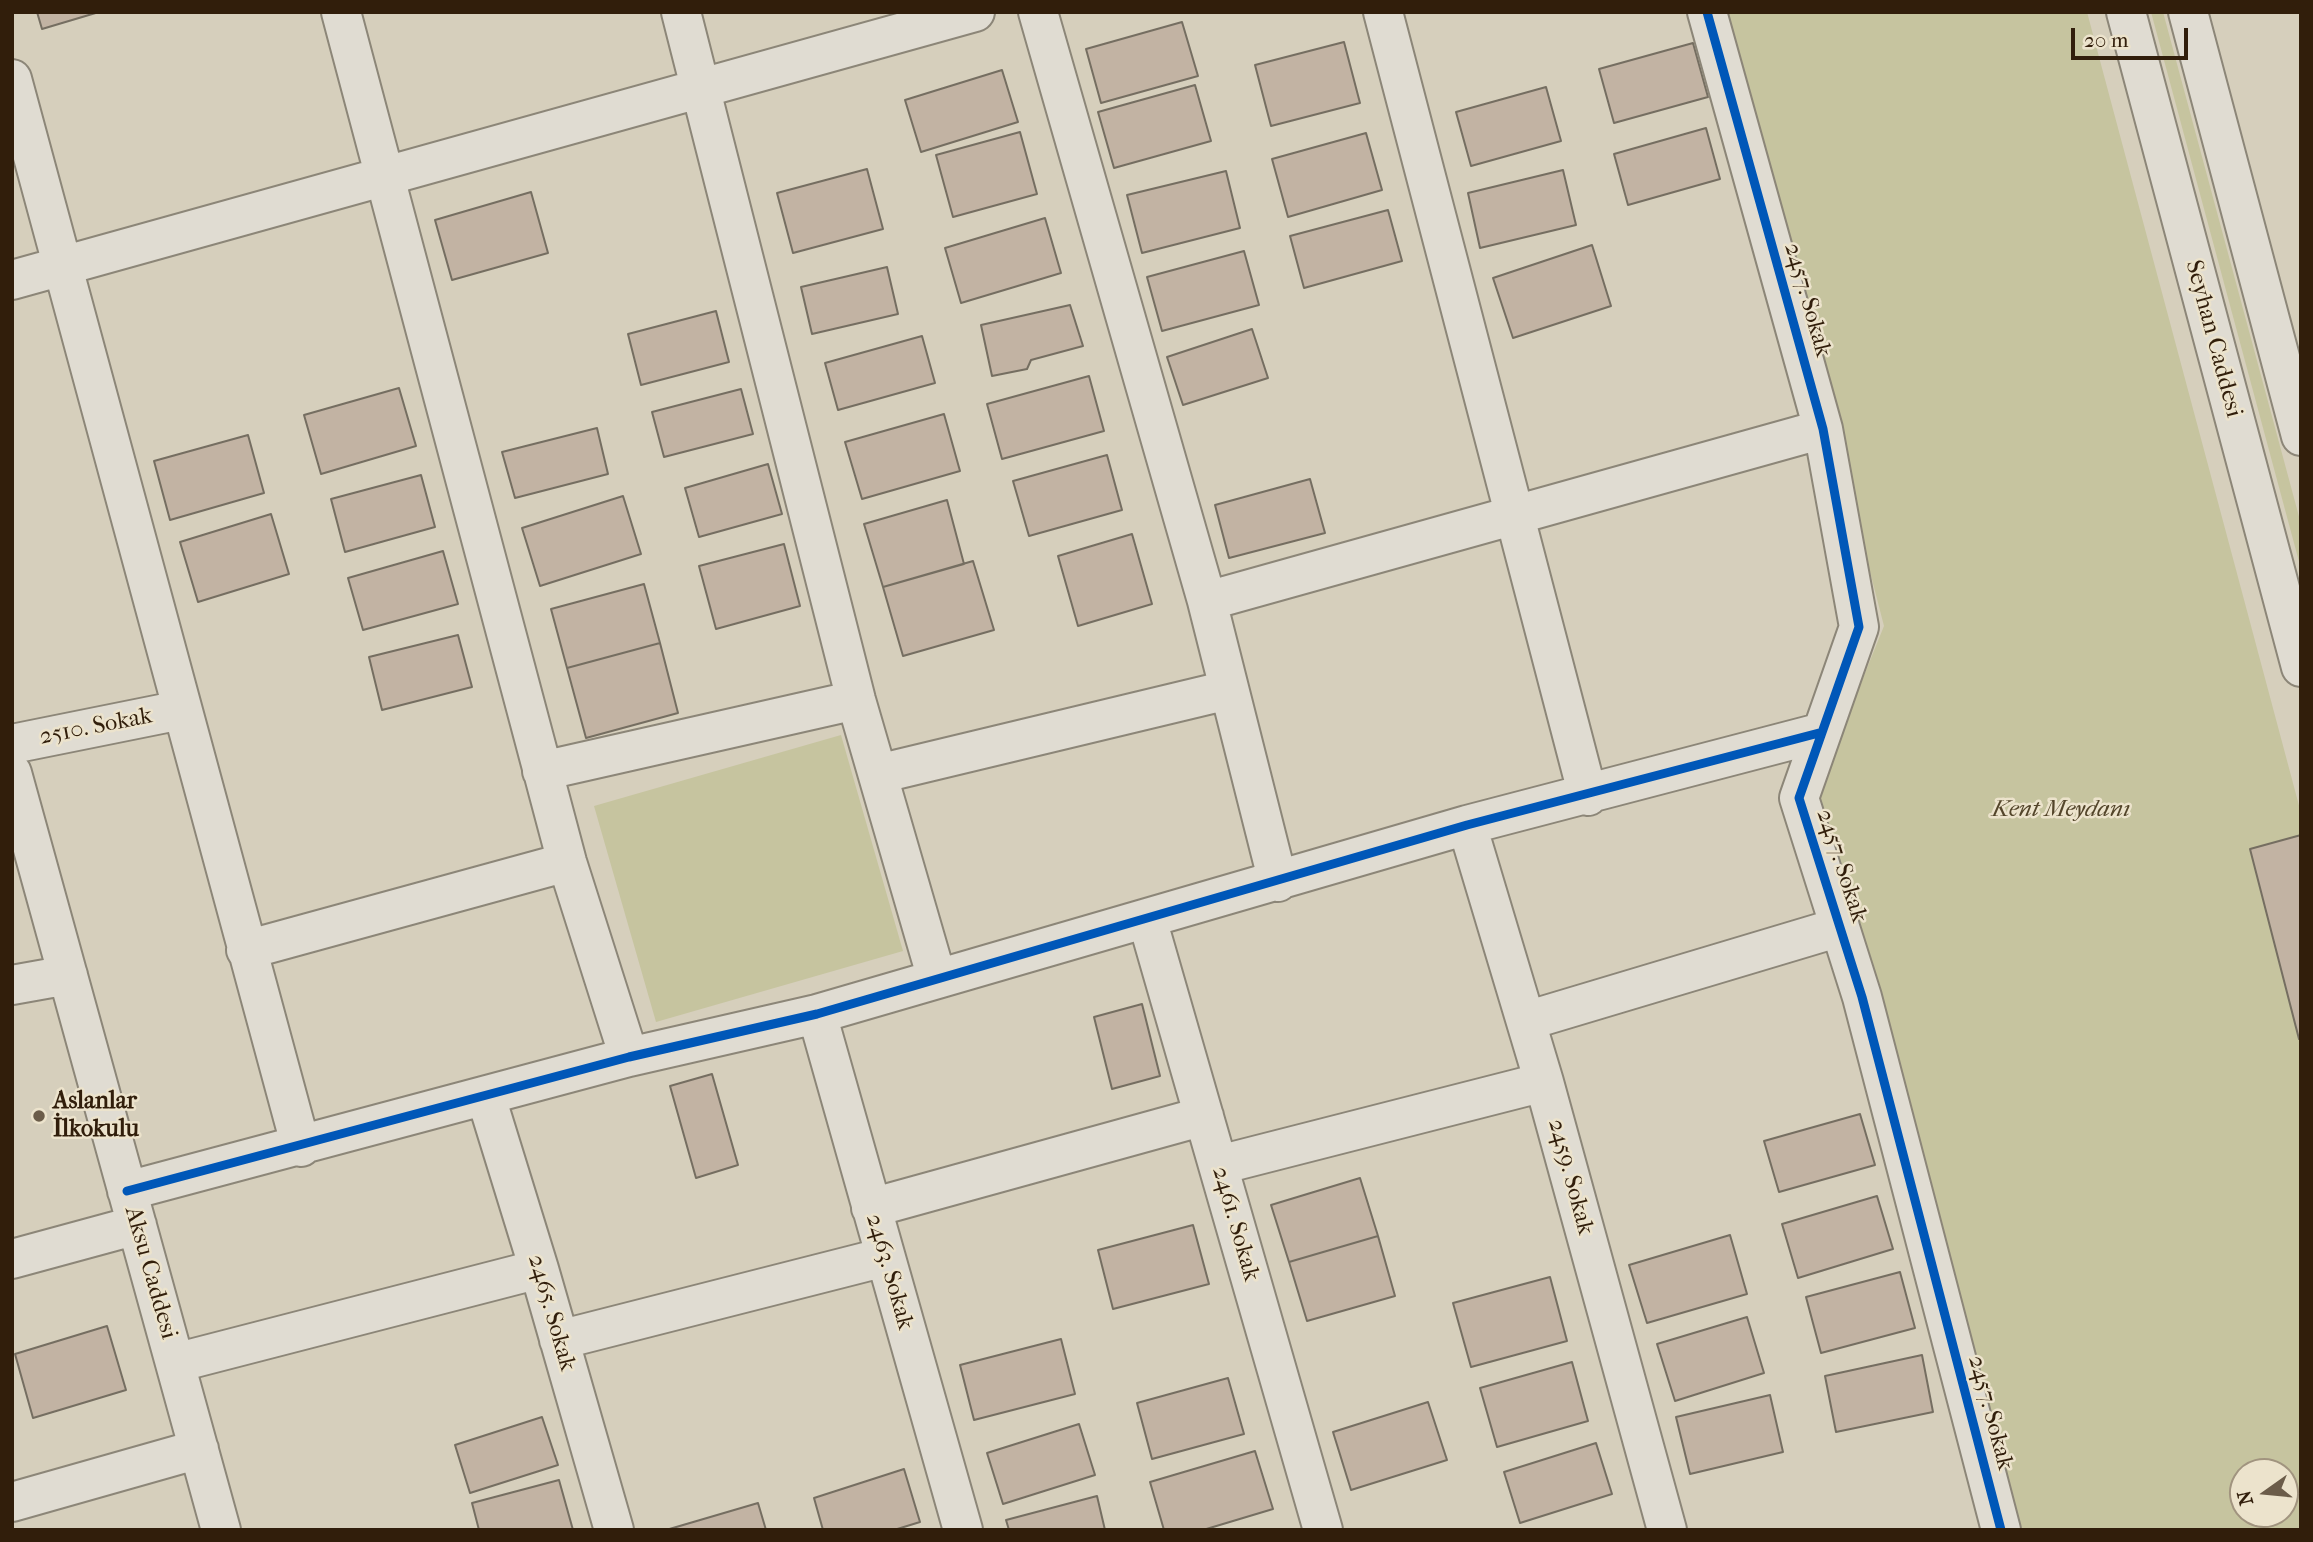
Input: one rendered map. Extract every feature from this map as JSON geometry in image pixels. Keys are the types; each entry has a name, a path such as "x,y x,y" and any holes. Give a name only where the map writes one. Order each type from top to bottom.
{"street":[{"path":"341,12 567,862 629,1057"},
{"path":"681,12 856,700 937,979"},
{"path":"12,280 62,269 383,176 975,12"},
{"path":"1038,12 1207,601 1278,882"},
{"path":"1383,12 1588,796"},
{"name":"2457. Sokak","path":"1707,12 1823,429 1859,627 1819,733 1799,798 1862,997 2001,1530"},
{"name":"Seyhan Caddesi","path":"2126,12 2301,667"},
{"path":"2188,12 2301,436"},
{"path":"12,79 301,1147"},
{"path":"1207,601 1823,429"},
{"path":"878,774 1228,690"},
{"path":"542,771 856,700"},
{"name":"2510. Sokak","path":"12,744 181,709"},
{"path":"12,1259 132,1208 301,1147 629,1057 817,1014 1467,825 1588,796 1819,733"},
{"name":"Aksu Caddesi","path":"12,773 222,1530"},
{"name":"2459. Sokak","path":"1467,825 1544,1082 1667,1530"},
{"path":"246,950 567,862"},
{"name":"2461. Sokak","path":"1147,919 1323,1530"},
{"path":"1526,1021 1840,927"},
{"path":"12,985 68,975"},
{"name":"2463. Sokak","path":"817,1014 963,1530"},
{"path":"1219,1165 1544,1082"},
{"name":"2465. Sokak","path":"486,1097 614,1530"},
{"path":"871,1208 1204,1116"},
{"path":"559,1340 885,1257"},
{"path":"175,1363 539,1269"},
{"path":"12,1502 199,1449"}],"green space":[{"name":"Kent Meydanı","path":"1726,12 2087,12 2301,813 2301,1529 2021,1530 1817,792 1884,626"},
{"path":"2151,12 2163,12 2301,524 2301,569"},
{"path":"841,735 903,951 656,1022 594,806"}],"building":[{"path":"37,12 99,12 42,29"},
{"path":"1182,22 1198,76 1101,103 1086,49"},
{"path":"1344,42 1360,103 1271,126 1255,65"},
{"path":"1693,43 1708,97 1614,123 1599,69"},
{"path":"1002,70 1018,122 921,152 905,100"},
{"path":"1195,85 1211,141 1114,168 1098,112"},
{"path":"1546,87 1561,141 1471,166 1456,112"},
{"path":"1706,128 1720,179 1628,205 1614,154"},
{"path":"1020,132 1037,194 953,217 936,155"},
{"path":"1366,133 1382,190 1288,217 1272,159"},
{"path":"867,169 883,229 793,253 777,193"},
{"path":"1563,170 1576,225 1480,248 1468,193"},
{"path":"1226,171 1240,228 1142,253 1127,195"},
{"path":"531,192 548,253 452,280 435,220"},
{"path":"1388,210 1402,261 1304,288 1290,236"},
{"path":"1045,218 1061,273 961,303 945,248"},
{"path":"1592,245 1611,306 1513,338 1493,278"},
{"path":"1244,251 1259,305 1162,331 1147,277"},
{"path":"887,267 898,314 812,334 801,287"},
{"path":"1070,305 1083,346 1031,360 1027,369 992,376 981,325"},
{"path":"716,311 729,362 641,385 628,334"},
{"path":"1252,329 1268,378 1183,405 1167,357"},
{"path":"922,336 935,383 838,410 825,363"},
{"path":"1089,376 1104,431 1002,459 987,404"},
{"path":"399,388 416,446 321,474 304,415"},
{"path":"741,389 753,434 664,457 652,412"},
{"path":"944,414 960,471 862,499 845,442"},
{"path":"597,428 608,474 515,498 502,452"},
{"path":"248,435 264,493 170,520 154,461"},
{"path":"1107,455 1122,510 1029,536 1013,481"},
{"path":"768,464 782,514 699,537 685,488"},
{"path":"421,475 435,527 345,552 331,499"},
{"path":"1310,479 1325,533 1229,558 1215,505"},
{"path":"623,496 641,554 540,586 522,528"},
{"path":"947,500 964,564 883,587 864,524"},
{"path":"271,514 289,574 198,602 180,542"},
{"path":"1132,534 1152,604 1078,626 1058,556"},
{"path":"784,544 800,606 716,629 699,566"},
{"path":"443,551 458,604 363,630 348,578"},
{"path":"973,561 994,630 903,656 883,587"},
{"path":"644,584 660,643 567,668 551,609"},
{"path":"458,635 472,687 382,710 369,657"},
{"path":"660,643 678,713 586,738 567,668"},
{"path":"2301,835 2301,1038 2299,1039 2250,849"},
{"path":"1142,1004 1160,1076 1112,1089 1094,1017"},
{"path":"712,1074 738,1165 696,1178 670,1086"},
{"path":"1860,1114 1875,1165 1779,1192 1764,1141"},
{"path":"1360,1178 1378,1236 1289,1262 1271,1205"},
{"path":"1877,1196 1893,1249 1798,1278 1782,1224"},
{"path":"1193,1225 1209,1284 1113,1309 1098,1250"},
{"path":"1730,1235 1747,1294 1647,1323 1629,1265"},
{"path":"1378,1236 1395,1296 1307,1321 1289,1262"},
{"path":"1900,1272 1915,1328 1821,1353 1806,1297"},
{"path":"1550,1277 1567,1341 1471,1367 1453,1303"},
{"path":"1747,1317 1764,1373 1675,1401 1657,1344"},
{"path":"107,1326 126,1390 33,1418 15,1354"},
{"path":"1061,1339 1075,1394 974,1420 960,1365"},
{"path":"1922,1355 1933,1412 1836,1432 1825,1376"},
{"path":"1572,1362 1588,1421 1497,1447 1480,1388"},
{"path":"1228,1378 1244,1434 1152,1459 1137,1403"},
{"path":"1770,1395 1783,1452 1690,1474 1676,1417"},
{"path":"1428,1402 1447,1460 1351,1490 1333,1432"},
{"path":"542,1417 558,1465 470,1493 455,1445"},
{"path":"1079,1424 1095,1475 1003,1504 987,1453"},
{"path":"1596,1443 1612,1494 1520,1523 1504,1472"},
{"path":"1255,1451 1273,1509 1203,1530 1164,1530 1150,1482"},
{"path":"904,1469 920,1522 894,1530 823,1530 814,1498"},
{"path":"559,1480 573,1530 479,1530 472,1503"},
{"path":"1097,1496 1105,1530 1009,1530 1006,1520"},
{"path":"758,1503 766,1530 666,1530"}],"cycle path":[{"path":"1707,12 1823,429 1859,627 1799,798 1862,997 2001,1530"},
{"path":"127,1191 629,1057 817,1014 1467,825 1819,733"}],"place":[{"name":"Aslanlar İlkokulu","path":"39,1116"}]}
